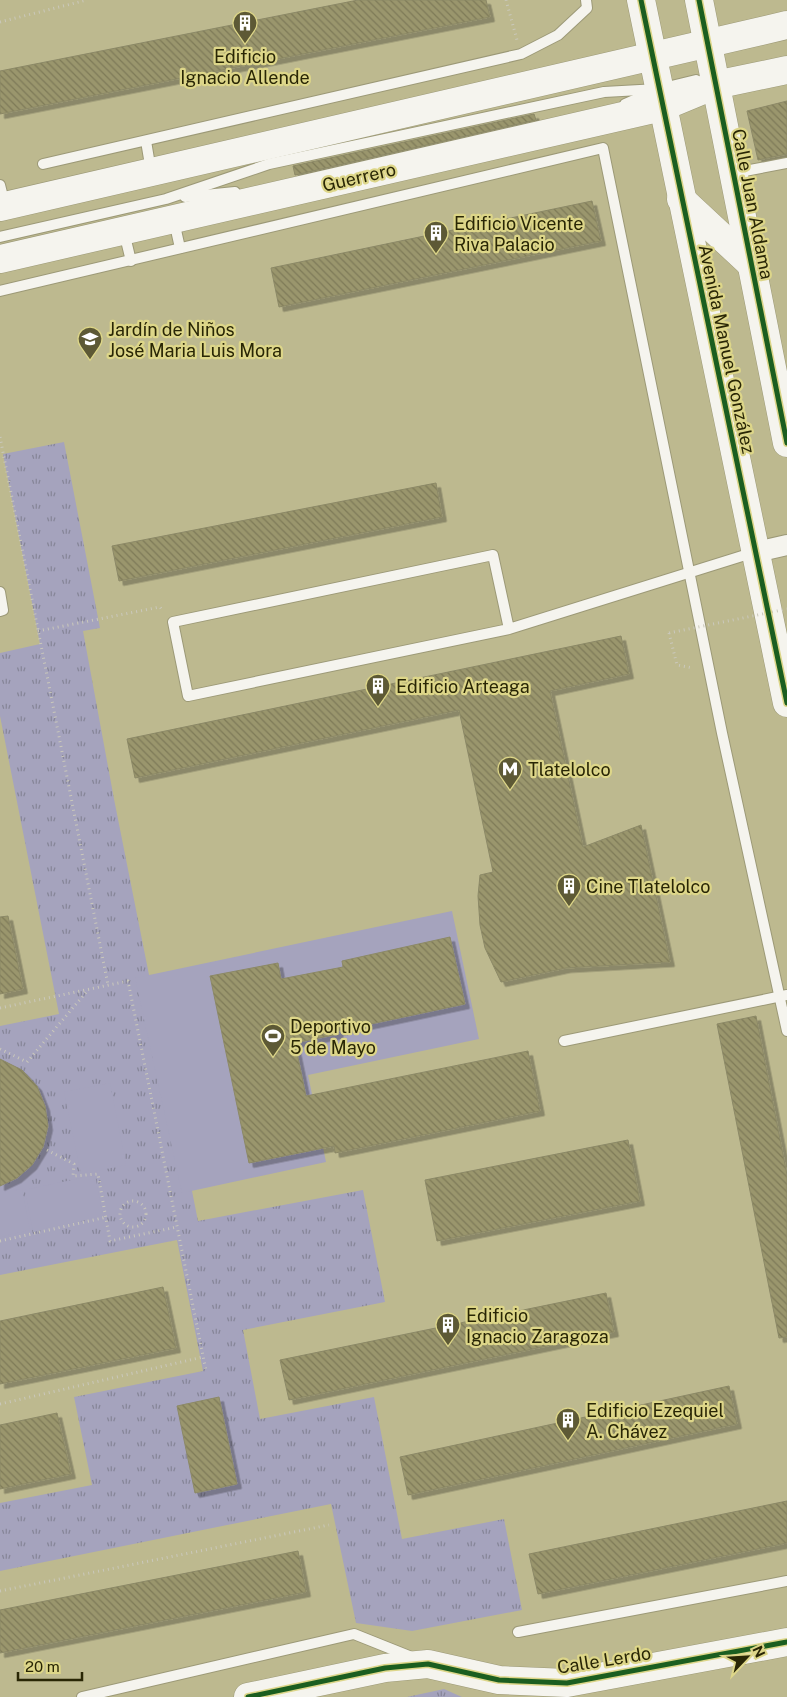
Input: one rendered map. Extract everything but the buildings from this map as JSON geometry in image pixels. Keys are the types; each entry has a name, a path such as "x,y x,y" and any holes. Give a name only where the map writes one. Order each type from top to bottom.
{"main road":[{"name":"Avenida Manuel González","path":"641,0 787,702"},
{"name":"Calle Juan Aldama","path":"699,0 787,443"},
{"path":"2,199 152,172 787,25"},
{"name":"Guerrero","path":"0,259 124,232 170,210 661,98 715,81 787,70"},
{"path":"681,199 752,266"},
{"name":"Calle Lerdo","path":"248,1697 385,1668 428,1664 507,1686 567,1682 787,1642"}],"street":[{"path":"756,552 787,545"}],"lane":[{"path":"43,164 520,54 558,35 587,8 586,0"},
{"path":"715,81 787,60"},
{"path":"146,141 152,172"},
{"path":"0,291 603,148 689,574 783,996 787,1032"},
{"path":"733,174 787,163"},
{"path":"0,237 170,210 180,248"},
{"path":"124,232 130,260"},
{"path":"509,629 493,555 173,622 188,696 509,629 756,552"},
{"path":"0,592 3,610 0,611"},
{"path":"564,1041 783,996"},
{"path":"518,1632 787,1581"},
{"path":"82,1697 354,1634 428,1664"}],"path":[{"path":"0,22 87,0"},
{"path":"506,0 520,54"},
{"path":"0,437 108,986"},
{"path":"38,631 160,607 173,622"},
{"path":"677,665 668,634 787,609"},
{"path":"0,1008 128,981 206,1371"},
{"path":"0,1049 27,1062 88,990"},
{"path":"46,1150 74,1164 73,1176 98,1174 110,1241 177,1227"},
{"path":"129,1202 138,1202 146,1210 146,1219 136,1228 125,1224 120,1216 122,1208 129,1202"},
{"path":"0,1241 106,1217"},
{"path":"136,1228 138,1235"},
{"path":"0,1404 203,1357"},
{"path":"0,1591 329,1526"}],"green space":[{"path":"64,442 100,628 83,631 114,799 198,1221 363,1190 385,1302 243,1330 260,1419 374,1397 402,1539 504,1519 522,1610 412,1631 356,1623 331,1504 0,1571 0,1503 92,1485 74,1397 203,1371 177,1240 0,1275 0,1026 59,1014 0,716 0,653 40,644 3,454"},
{"name":"Deportivo 5 de Mayo","path":"452,911 479,1039 308,1075 326,1162 182,1193 135,978"},
{"path":"110,1083 126,1165 81,1174 64,1092"},
{"path":"95,1175 103,1216 33,1232 25,1190"},
{"path":"22,1189 30,1230 0,1237 0,1193"},
{"path":"444,1689 462,1697 407,1697"}],"cycle path":[{"path":"641,0 787,703"},
{"path":"699,0 787,443"},
{"path":"248,1697 385,1668 428,1664 499,1680 567,1683 787,1642"}],"place":[{"name":"Edificio Ignacio Allende","path":"245,44"},
{"name":"Edificio Vicente Riva Palacio","path":"436,254"},
{"name":"Jardín de Niños José Maria Luis Mora","path":"90,360"},
{"name":"Edificio Arteaga","path":"378,707"},
{"name":"Tlatelolco","path":"510,790"},
{"name":"Cine Tlatelolco","path":"569,907"},
{"name":"Deportivo 5 de Mayo","path":"273,1057"},
{"name":"Edificio Ignacio Zaragoza","path":"448,1346"},
{"name":"Edificio Ezequiel A. Chávez","path":"568,1441"}]}
